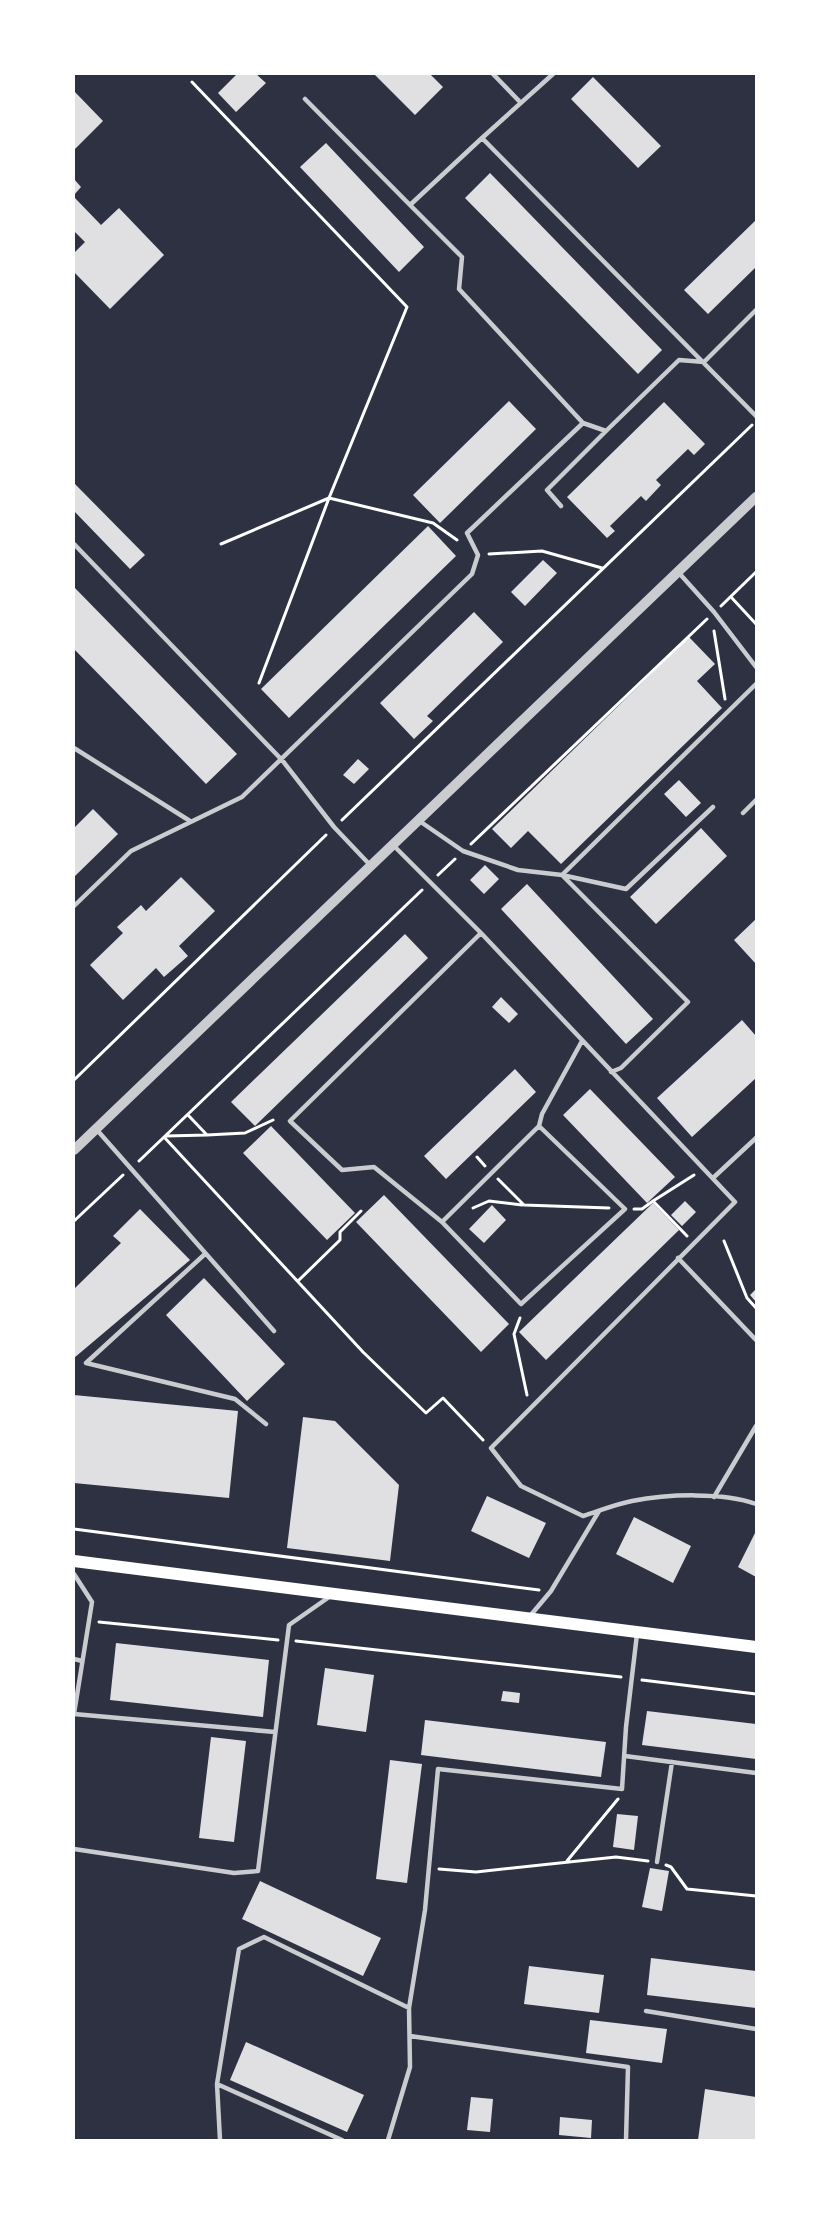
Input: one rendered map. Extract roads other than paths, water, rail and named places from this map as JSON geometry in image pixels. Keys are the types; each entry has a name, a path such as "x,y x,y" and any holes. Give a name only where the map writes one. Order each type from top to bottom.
{"main road":[{"path":"74,1561 756,1647"}],"street":[{"path":"74,1150 756,497"}],"lane":[{"path":"493,74 521,103"},
{"path":"410,205 553,74"},
{"path":"305,99 462,257 459,289 583,423 606,431"},
{"path":"482,138 756,416"},
{"path":"561,506 547,490 679,360 704,362 756,310"},
{"path":"74,906 131,851 242,797 282,760 472,574 478,555 467,533 583,423"},
{"path":"74,544 282,760 334,827 371,867"},
{"path":"677,571 714,612 756,667"},
{"path":"562,875 756,684"},
{"path":"74,748 190,821"},
{"path":"743,813 756,800"},
{"path":"418,820 463,851 518,870 562,875 626,889 713,807"},
{"path":"393,845 481,933 735,1202 530,1405 491,1448 521,1486 583,1516 632,1501 680,1496 740,1498 756,1504"},
{"path":"562,875 688,1002 621,1068 611,1072"},
{"path":"481,933 290,1121 342,1170 374,1167 442,1222 521,1304 625,1209 539,1126"},
{"path":"442,1222 539,1126 542,1114 582,1041"},
{"path":"95,1128 274,1331"},
{"path":"713,1178 756,1138"},
{"path":"205,1254 86,1363 235,1399 266,1424"},
{"path":"678,1258 756,1340"},
{"path":"714,1497 756,1426"},
{"path":"529,1617 550,1591 599,1511"},
{"path":"74,1574 92,1602 74,1714 275,1731"},
{"path":"74,1849 234,1873 258,1871 289,1625 333,1594"},
{"path":"388,2140 410,2067 409,2008 429,1868 438,1768 622,1789 638,1631"},
{"path":"74,1659 82,1661"},
{"path":"624,1756 756,1773"},
{"path":"657,1862 672,1762"},
{"path":"220,2140 217,2084 239,1949 264,1937 409,2008"},
{"path":"646,2011 756,2029"},
{"path":"410,2036 628,2067 626,2140"},
{"path":"217,2084 342,2140"}]}
